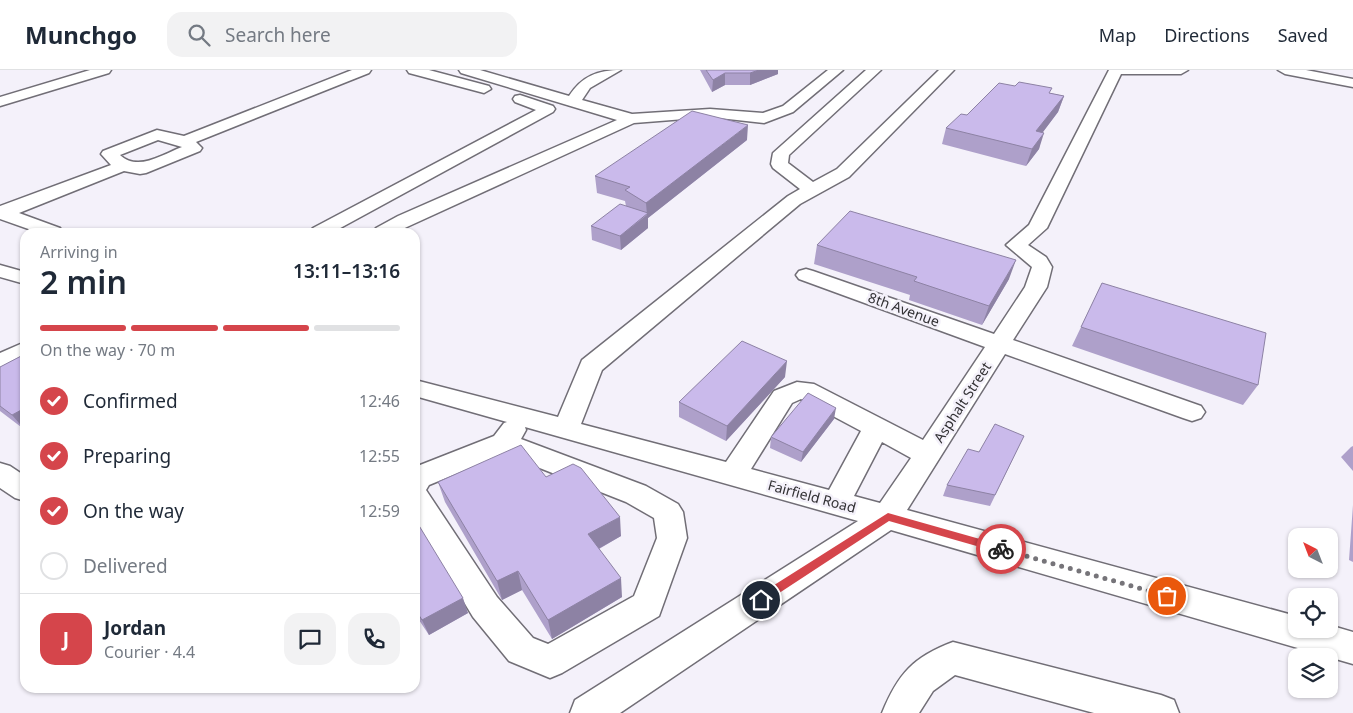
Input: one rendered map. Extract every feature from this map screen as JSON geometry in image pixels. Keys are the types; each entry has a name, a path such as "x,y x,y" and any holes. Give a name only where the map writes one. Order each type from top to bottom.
{"street":[{"path":"0,102 104,70"},
{"path":"185,141 364,70"},
{"path":"327,228 548,109 414,70"},
{"path":"466,70 631,119"},
{"path":"574,102 578,91 583,86 614,70"},
{"path":"390,228 631,119 710,113 764,118 788,109 836,70"},
{"path":"813,190 797,180 779,164 781,153 874,70"},
{"path":"566,429 591,366 794,200 843,173 947,70"},
{"name":"Asphalt Street","path":"888,517 1036,287 1042,266 1039,261 1016,245 1037,228 1116,70 1181,70"},
{"path":"1285,70 1353,83"},
{"path":"1,213 122,166 140,169 194,148 185,141 157,135 109,154 122,166"},
{"path":"1,213 42,228"},
{"path":"0,271 20,277"},
{"name":"8th Avenue","path":"806,275 1192,412"},
{"path":"0,362 20,352"},
{"name":"Fairfield Road","path":"420,389 888,517 1353,648"},
{"path":"733,475 783,397 797,390 805,390 928,455"},
{"path":"420,478 504,443 522,418"},
{"path":"836,503 876,428"},
{"path":"420,504 485,606 521,650 550,661 647,606 672,538 668,512 636,494 504,443"},
{"path":"0,474 20,487"},
{"path":"588,713 888,517"},
{"path":"900,713 912,688 927,671 953,658 1161,713"}],"building":[{"path":"706,70 759,70 750,73 725,73 713,80"},
{"path":"1019,82 1052,88 1049,93 1064,96 1036,131 1044,133 1032,149 946,128 961,114 967,115 999,83 1015,86"},
{"path":"692,111 748,125 646,203 625,190 630,187 595,176"},
{"path":"620,204 648,213 620,236 591,226"},
{"path":"850,211 1016,260 989,306 914,281 917,277 817,245"},
{"path":"1102,283 1266,333 1258,385 1081,327"},
{"path":"742,341 787,361 727,426 679,402"},
{"path":"20,357 20,411 12,415 0,406 0,367"},
{"path":"808,393 836,408 803,452 771,437"},
{"path":"995,424 1024,436 995,495 947,485 968,449 979,452"},
{"path":"521,445 546,477 573,464 581,468 620,517 588,534 621,578 548,620 518,571 497,581 438,482"},
{"path":"420,527 463,598 422,620 420,617"}],"way so far":[{"path":"1001,549 1167,596"}],"route":[{"path":"761,600 888,517 1001,549"}]}
